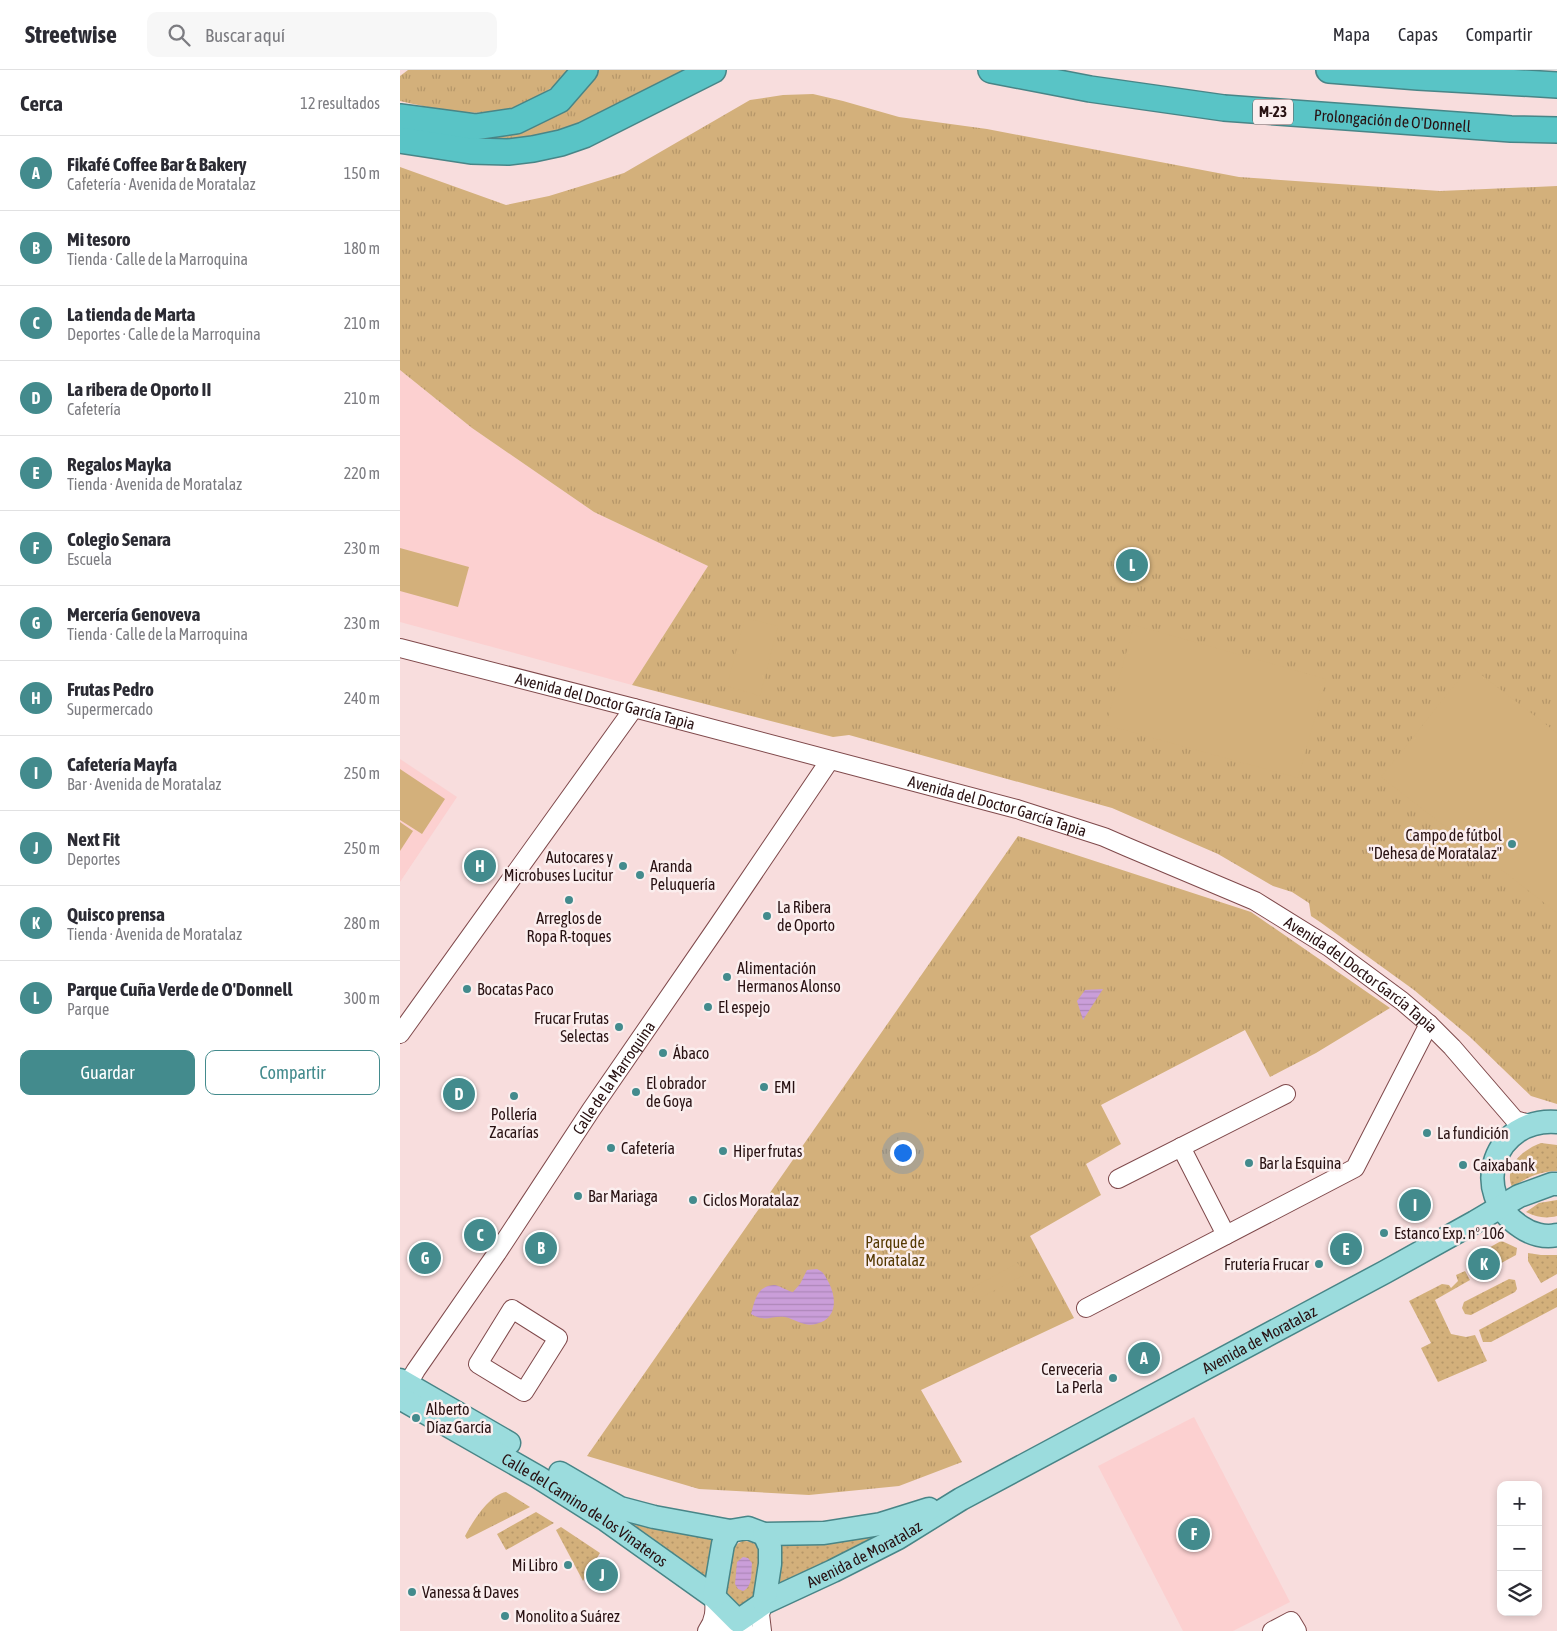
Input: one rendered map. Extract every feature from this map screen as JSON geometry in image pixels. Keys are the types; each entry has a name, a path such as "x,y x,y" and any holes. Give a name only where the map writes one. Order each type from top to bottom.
{"highway":[{"path":"400,117 475,127 516,121 559,100 585,70"},
{"path":"400,140 471,151 508,152 533,149 584,135 712,70"},
{"name":"Prolongación de O'Donnell","path":"991,70 1090,89 1224,108 1511,129 1557,130"},
{"path":"1329,70 1557,85"}],"main road":[{"path":"1531,1125 1501,1147 1492,1170 1494,1196 1500,1208 1510,1220 1526,1231 1539,1235 1557,1235"},
{"name":"Avenida de Moratalaz","path":"734,1628 764,1603 898,1538 961,1499 1385,1272 1519,1196 1552,1184 1557,1184"},
{"name":"Calle del Camino de los Vinateros","path":"402,1390 620,1508 654,1517 730,1531 748,1528 764,1534"},
{"name":"Calle del Camino de los Vinateros","path":"402,1390 606,1520 714,1597 734,1628"},
{"name":"Avenida de Moratalaz","path":"764,1534 824,1534 881,1524 961,1499"},
{"path":"714,1597 723,1544 730,1531"},
{"path":"764,1534 770,1547 770,1564 764,1603"}],"street":[{"name":"Avenida del Doctor García Tapia","path":"400,648 1017,810 1104,837 1255,901 1329,948 1402,1001 1531,1125"},
{"path":"400,1034 634,708"},
{"name":"Calle de la Marroquina","path":"402,1390 497,1253 591,1110 830,760"},
{"path":"1086,1308 1355,1168 1428,1024"},
{"path":"1118,1179 1286,1094"},
{"path":"1182,1147 1226,1235"},
{"path":"512,1309 558,1338 524,1392 478,1364 512,1309"},
{"path":"707,1631 716,1612 714,1597"},
{"path":"762,1631 760,1614 764,1603"},
{"path":"1276,1630 1291,1621 1297,1631"}],"shaded area":[{"path":"400,370 472,428 594,512 708,566 632,685 400,622"},
{"path":"400,759 457,797 400,882"},
{"path":"1103,989 1083,1020 1077,1001 1085,990"},
{"path":"817,1269 825,1276 832,1289 834,1302 828,1318 812,1325 785,1317 760,1318 751,1314 760,1291 764,1288 776,1285 793,1292 800,1284 807,1270"},
{"path":"1194,1417 1290,1602 1233,1631 1183,1631 1098,1466"},
{"path":"743,1557 748,1558 752,1563 750,1583 743,1591 738,1589 735,1584 737,1562"}],"green space":[{"path":"408,70 571,70 558,83 530,101 494,112 476,113 438,109 400,101 400,76"},
{"path":"598,70 689,70 557,136 505,146 439,139 591,80"},
{"path":"813,94 899,117 987,129 1239,177 1440,191 1557,186 1557,1104 1531,1096 1470,1037 1414,990 1311,916 1309,903 1292,892 1273,886 1218,854 1112,808 849,735 833,737 632,685 708,566 594,512 472,428 400,370 400,167 506,205 549,196 624,173 750,100 783,95"},
{"path":"400,548 469,567 458,607 400,591"},
{"path":"745,618 778,626 760,696 727,686"},
{"path":"1134,625 1326,679 1298,778 1106,725"},
{"name":"Campo de fútbol \"Dehesa de Moratalaz\"","path":"1470,666 1557,733 1556,912 1381,777"},
{"path":"400,769 445,799 422,834 400,820"},
{"path":"400,822 413,831 400,851"},
{"name":"Parque de Moratalaz","path":"1018,836 1251,912 1390,1008 1316,1053 1270,1077 1245,1030 1101,1105 1121,1144 1086,1164 1101,1195 1030,1236 1074,1318 921,1390 962,1462 899,1486 809,1495 699,1489 587,1456"},
{"path":"920,1109 932,1118 893,1173 880,1164"},
{"path":"1541,1143 1557,1145 1557,1171 1533,1176 1512,1187 1510,1172 1513,1165 1528,1149"},
{"path":"1557,1200 1557,1216 1541,1217 1526,1212 1539,1203"},
{"path":"1501,1241 1517,1248 1516,1255 1494,1267 1485,1250"},
{"path":"1528,1253 1557,1255 1557,1274 1541,1283 1528,1261"},
{"path":"1018,1263 1024,1275 978,1299 972,1288"},
{"path":"1465,1271 1470,1280 1435,1300 1451,1334 1466,1337 1475,1335 1487,1361 1438,1382 1421,1348 1431,1343 1409,1301 1442,1284 1449,1285 1451,1288 1458,1281 1456,1275"},
{"path":"1509,1279 1515,1280 1517,1289 1515,1292 1471,1315 1465,1314 1462,1308 1464,1302"},
{"path":"1557,1288 1557,1307 1491,1342 1483,1342 1479,1330"},
{"path":"506,1492 530,1507 467,1539 465,1536 482,1510 494,1498"},
{"path":"536,1512 554,1523 506,1550 497,1534"},
{"path":"628,1521 713,1537 707,1579 628,1525"},
{"path":"561,1527 600,1553 583,1581 556,1530"},
{"path":"891,1530 777,1588 780,1543"},
{"path":"742,1541 751,1542 761,1552 761,1566 756,1596 743,1607 731,1603 726,1597 731,1553 735,1546"}],"place":[{"name":"Parque Cuña Verde de O'Donnell","path":"1132,565"},
{"name":"Campo de fútbol \"Dehesa de Moratalaz\"","path":"1512,844"},
{"name":"Frutas Pedro","path":"480,866"},
{"name":"Autocares y Microbuses Lucitur","path":"623,866"},
{"name":"Aranda Peluquería","path":"640,875"},
{"name":"Arreglos de Ropa R-toques","path":"569,900"},
{"name":"La Ribera de Oporto","path":"767,916"},
{"name":"Alimentación Hermanos Alonso","path":"727,977"},
{"name":"Bocatas Paco","path":"467,989"},
{"name":"El espejo","path":"708,1007"},
{"name":"Frucar Frutas Selectas","path":"619,1027"},
{"name":"Ábaco","path":"663,1053"},
{"name":"EMI","path":"764,1087"},
{"name":"El obrador de Goya","path":"636,1092"},
{"name":"La ribera de Oporto II","path":"459,1094"},
{"name":"Pollería Zacarías","path":"514,1096"},
{"name":"La fundición","path":"1427,1133"},
{"name":"Cafetería","path":"611,1148"},
{"name":"Hiper frutas","path":"723,1151"},
{"name":"Bar la Esquina","path":"1249,1163"},
{"name":"Caixabank","path":"1463,1165"},
{"name":"Bar Mariaga","path":"578,1196"},
{"name":"Ciclos Moratalaz","path":"693,1200"},
{"name":"Cafetería Mayfa","path":"1415,1205"},
{"name":"Estanco Exp. nº 106","path":"1384,1233"},
{"name":"La tienda de Marta","path":"480,1235"},
{"name":"Mi tesoro","path":"541,1248"},
{"name":"Regalos Mayka","path":"1346,1249"},
{"name":"Mercería Genoveva","path":"425,1258"},
{"name":"Frutería Frucar","path":"1319,1264"},
{"name":"Quisco prensa","path":"1484,1264"},
{"name":"Fikafé Coffee Bar & Bakery","path":"1144,1358"},
{"name":"Cerveceria La Perla","path":"1113,1378"},
{"name":"Alberto Díaz García","path":"416,1418"},
{"name":"Colegio Senara","path":"1194,1534"},
{"name":"Mi Libro","path":"568,1565"},
{"name":"Next Fit","path":"602,1575"},
{"name":"Vanessa & Daves","path":"412,1592"},
{"name":"Monolito a Suárez","path":"505,1616"}]}
